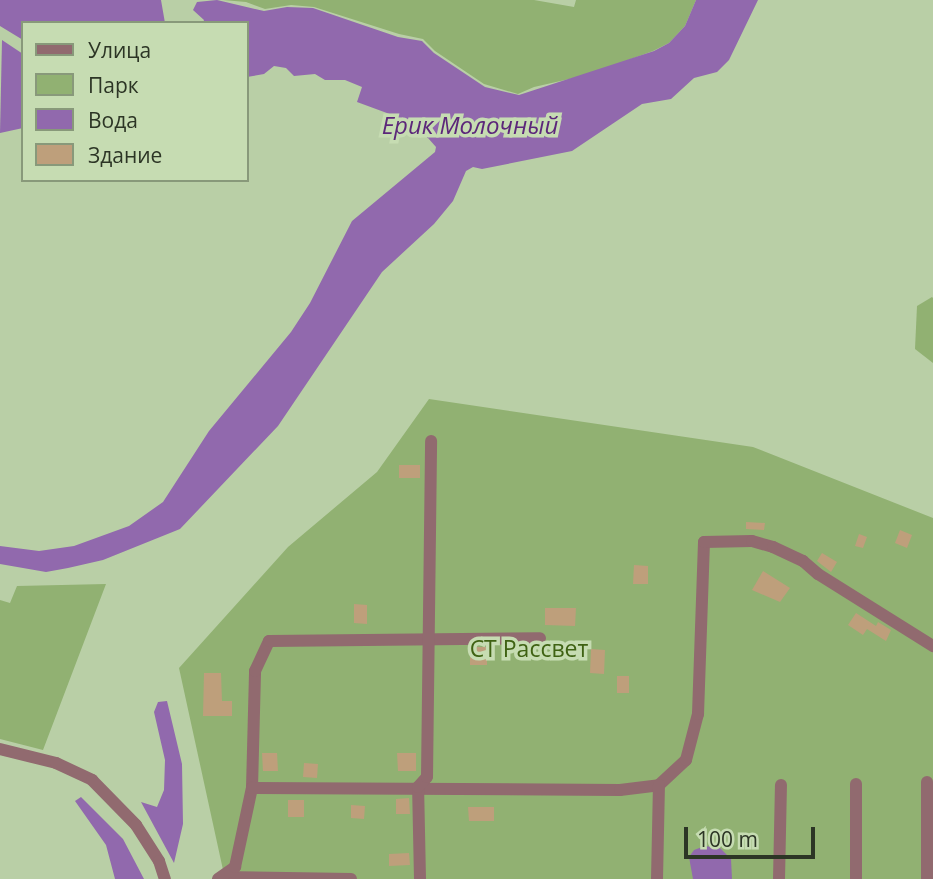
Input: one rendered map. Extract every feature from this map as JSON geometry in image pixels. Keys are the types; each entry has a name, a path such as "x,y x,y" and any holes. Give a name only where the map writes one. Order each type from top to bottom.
{"street":[{"path":"420,879 418,787 427,778 431,441"},
{"path":"252,788 620,790 659,785 686,760 698,714 704,542 752,541 803,561 818,574 933,646"},
{"path":"220,878 235,867 252,788 255,671 269,641 540,638"},
{"path":"0,749 56,763 92,780 136,825 159,861 165,879"},
{"path":"926,879 927,782"},
{"path":"856,783 856,879"},
{"path":"657,879 659,785"},
{"path":"779,879 780,785"},
{"path":"220,878 351,879"}],"green space":[{"path":"223,0 534,0 574,7 576,0 696,0 685,26 669,43 587,75 534,87 518,94 484,84 435,51 423,39 314,7 291,5 265,9 246,2"},
{"path":"932,297 933,363 915,349 917,306"},
{"name":"СТ Рассвет","path":"429,399 753,447 933,518 933,879 225,879 179,668 288,547 377,472"},
{"path":"106,584 43,750 0,739 0,600 10,603 17,586"}],"water":[{"path":"0,0 161,0 165,21 21,21 21,39 0,26"},
{"name":"Ерик Молочный","path":"217,0 264,11 287,7 313,8 398,37 422,41 434,53 485,87 519,95 654,51 669,43 685,26 696,0 758,0 729,60 717,72 694,78 671,99 642,104 572,151 482,169 473,167 466,171 453,201 434,224 382,272 278,426 180,529 103,560 68,568 46,572 0,564 0,546 39,551 74,546 129,526 163,502 209,431 291,332 310,303 352,221 435,152 436,147 413,127 395,116 357,102 362,87 345,80 325,80 315,74 294,76 286,68 274,66 264,74 248,77 248,21 204,21 193,10 197,2"},
{"path":"2,40 21,53 21,128 0,133"},
{"path":"167,701 182,764 183,824 174,863 141,802 157,807 164,790 165,760 154,712 158,702"},
{"path":"81,797 123,839 144,879 115,879 106,845 75,801"},
{"path":"705,846 720,848 731,859 732,879 693,879 689,857 694,850"}],"building":[{"path":"399,465 420,465 420,478 399,478"},
{"path":"746,522 765,523 764,530 746,529"},
{"path":"900,530 912,535 907,548 895,543"},
{"path":"859,534 867,537 863,548 855,546"},
{"path":"822,553 837,562 831,572 817,561"},
{"path":"634,565 648,566 648,584 633,584"},
{"path":"763,571 790,588 780,602 752,590"},
{"path":"354,604 367,605 367,624 354,623"},
{"path":"545,608 576,608 575,626 545,625"},
{"path":"856,613 876,626 878,622 891,630 886,641 867,629 863,635 848,625"},
{"path":"476,647 487,647 487,665 470,665 470,652 476,652"},
{"path":"591,649 605,650 604,674 590,673"},
{"path":"204,673 221,673 222,701 232,701 232,716 203,716"},
{"path":"617,676 629,676 629,693 617,693"},
{"path":"262,753 277,753 278,771 263,771"},
{"path":"397,753 416,753 416,771 398,771"},
{"path":"304,763 318,764 317,778 303,777"},
{"path":"409,798 410,814 396,814 396,799"},
{"path":"288,800 304,800 304,817 288,817"},
{"path":"351,805 365,806 364,819 351,818"},
{"path":"468,807 494,807 494,821 469,821"},
{"path":"409,853 410,865 389,866 389,854"}]}
